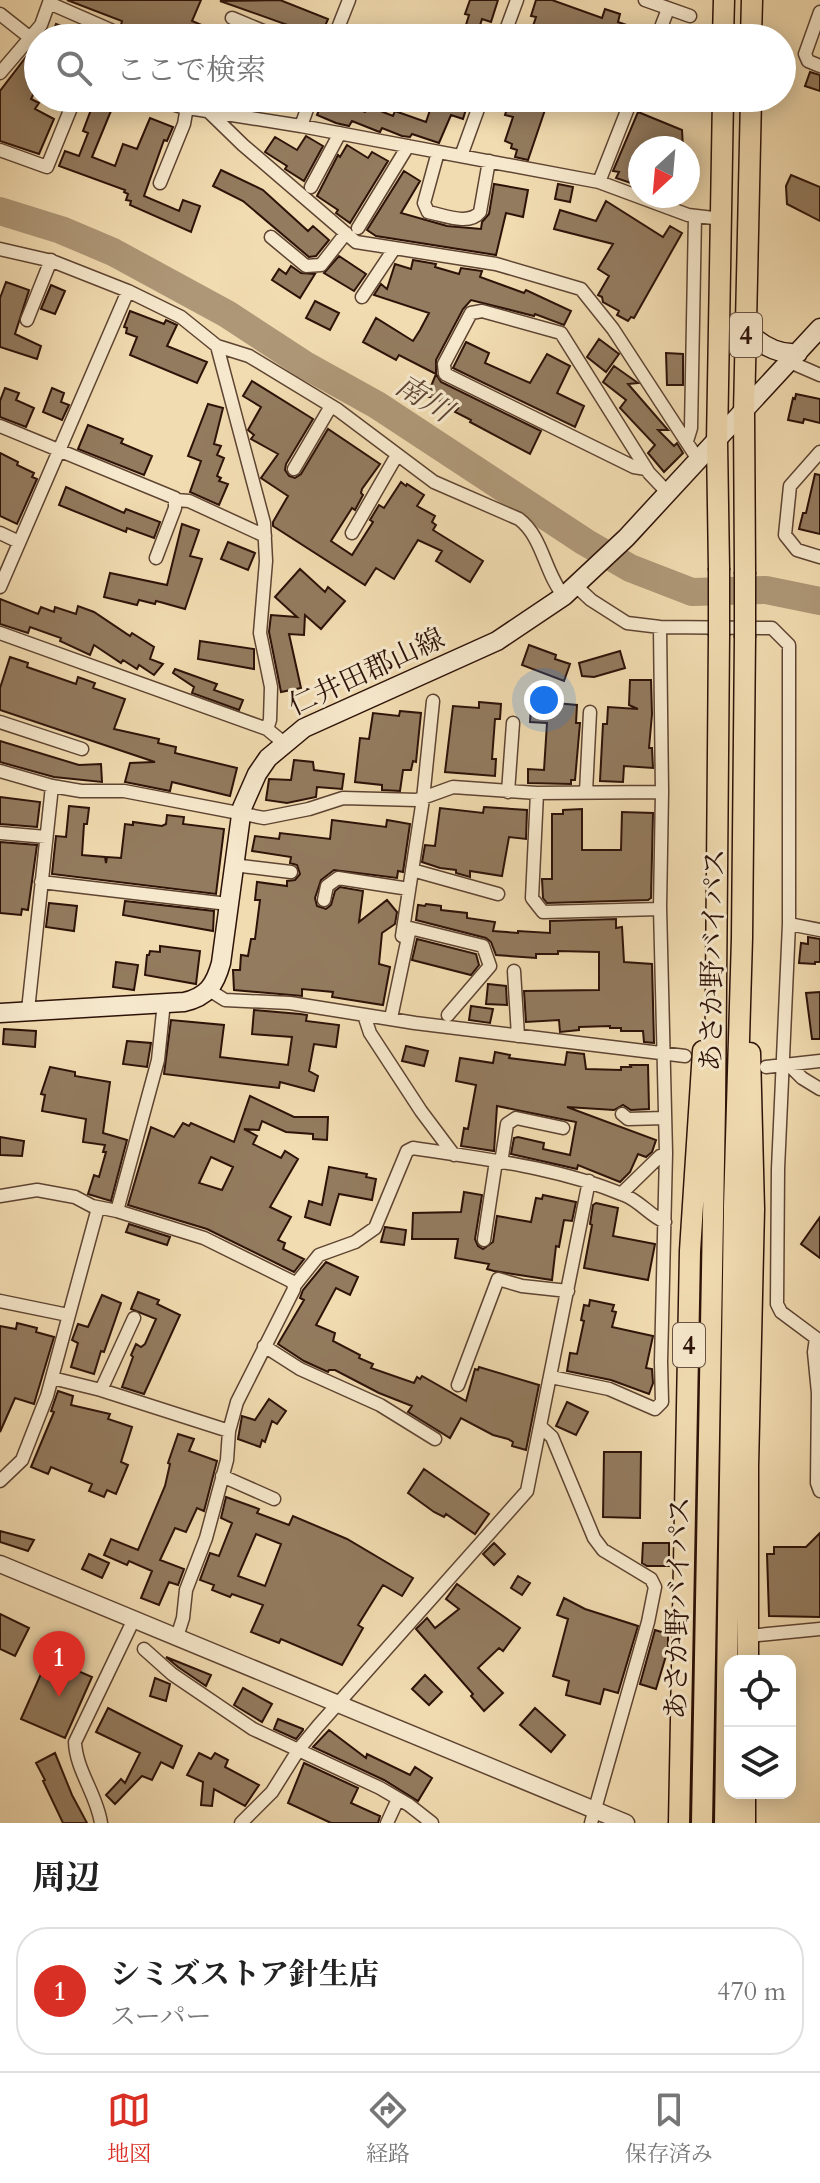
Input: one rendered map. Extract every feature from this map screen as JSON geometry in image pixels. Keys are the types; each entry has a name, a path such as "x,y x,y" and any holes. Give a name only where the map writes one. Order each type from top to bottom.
{"highway":[{"path":"723,24 724,0"},
{"path":"751,24 752,0"},
{"name":"あさか野バイパス","path":"702,1823 714,1135 719,636 717,442 723,112"},
{"name":"あさか野バイパス","path":"738,1655 734,1207 742,938 744,413 751,112"},
{"name":"4","path":"679,1823 690,1251 716,868"},
{"name":"4","path":"739,1655 748,1636 754,1209 752,1079 742,938"},
{"name":"あさか野バイパス","path":"725,1823 733,1727"},
{"path":"745,1799 745,1823"}],"main road":[{"name":"仁井田郡山線","path":"209,990 221,963 242,812 257,774 284,743 319,721 497,641 577,586 717,442 820,328"},
{"path":"747,331 764,346 794,358"},
{"path":"0,1013 194,1000 209,990"}],"street":[{"path":"340,24 349,0"},
{"path":"508,24 517,0"},
{"path":"645,0 690,16"},
{"path":"41,24 50,1 99,24"},
{"path":"662,24 668,9"},
{"path":"820,12 805,54 808,61 820,66"},
{"path":"0,14 24,33"},
{"path":"232,18 246,24"},
{"path":"1,71 24,50"},
{"path":"0,150 47,167 69,112"},
{"path":"160,183 186,112"},
{"path":"209,112 243,145 352,230 356,242 496,264 581,289 619,338 699,461"},
{"path":"214,112 599,182 695,216 722,219"},
{"path":"301,126 306,112"},
{"path":"461,156 477,112"},
{"path":"599,182 626,112"},
{"path":"311,187 340,133"},
{"path":"271,237 306,266 321,265 352,230 408,146"},
{"path":"438,152 424,203 428,212 468,220 480,212 489,161"},
{"path":"687,441 691,428 695,216"},
{"path":"0,249 51,260 128,291 190,323 217,346 249,356 331,406 434,482 526,524 554,584 577,586 591,600 627,623 660,627 772,628 789,645 789,924 786,1066 778,1169 777,1304 781,1312 818,1340 814,1352 818,1393 817,1483 820,1491"},
{"path":"362,297 394,249"},
{"path":"27,320 51,260"},
{"path":"0,587 128,291"},
{"path":"646,469 634,467 445,374 444,364 471,313 482,311 561,333 646,469 668,493"},
{"path":"217,346 247,452 265,536 260,633 271,687 267,729"},
{"path":"794,358 820,375"},
{"path":"294,469 331,406"},
{"path":"0,426 171,495 176,500 189,501 265,536"},
{"path":"820,452 790,486 785,535 797,550 805,555 820,557"},
{"path":"352,533 397,455"},
{"path":"156,558 176,500"},
{"path":"0,533 19,542"},
{"path":"551,1377 615,1390 655,1409 662,1402 666,1153 660,909 660,627"},
{"path":"0,633 267,729 284,743"},
{"path":"406,944 401,939 423,799 433,701"},
{"path":"586,792 590,712"},
{"path":"0,722 82,749"},
{"path":"508,792 513,723"},
{"path":"0,771 81,791 124,791 188,805 271,817 349,797 423,799 453,787 537,793 662,792"},
{"path":"28,1010 52,786"},
{"path":"537,793 532,898 543,912 660,909"},
{"path":"0,833 46,837"},
{"path":"233,865 291,872"},
{"path":"412,870 498,894"},
{"path":"324,900 327,886 338,878 409,889"},
{"path":"41,882 228,904"},
{"path":"789,924 820,930"},
{"path":"391,1018 410,928 483,946 490,966 448,1015"},
{"path":"514,971 518,1036"},
{"path":"209,990 225,1000 290,1003 685,1056"},
{"path":"117,1211 158,1060 164,1002"},
{"path":"364,1015 370,1033 454,1155"},
{"path":"766,1067 820,1061"},
{"path":"786,1066 820,1089"},
{"path":"622,1114 628,1119 665,1118"},
{"path":"484,1240 507,1124 516,1118 563,1128"},
{"path":"177,1637 186,1590 205,1541 227,1460 229,1431 238,1397 295,1285 319,1255 355,1242 375,1228 407,1151 413,1148 498,1162 589,1181 621,1194 665,1222"},
{"path":"621,1194 666,1153"},
{"path":"241,1823 272,1792 299,1749 414,1615 523,1498 541,1427 589,1181"},
{"path":"0,1196 51,1191 98,1208 204,1238 295,1285"},
{"path":"0,1481 22,1460 52,1378 98,1208"},
{"path":"458,1385 498,1279 522,1286 568,1291"},
{"path":"0,1301 68,1315"},
{"path":"101,1390 134,1318"},
{"path":"264,1346 300,1369 380,1405 435,1439"},
{"path":"52,1378 101,1390 229,1431"},
{"path":"541,1427 552,1437 594,1538 603,1550 651,1579 655,1587 593,1816"},
{"path":"222,1476 274,1499"},
{"path":"0,1564 337,1704 593,1816 626,1823"},
{"path":"101,1823 92,1790 75,1751 75,1742 134,1619"},
{"path":"748,1636 820,1629"},
{"path":"144,1649 172,1674 253,1729 398,1799 432,1823"},
{"path":"387,1823 398,1799"}],"building":[{"path":"67,0 201,0 192,21 199,24 121,24 122,21"},
{"path":"280,0 328,19 326,24 285,24 220,1"},
{"path":"470,0 498,0 491,22 482,19 480,24 466,24 469,15 465,14"},
{"path":"536,0 552,0 602,18 605,9 620,14 618,22 624,24 534,24 536,17 531,16"},
{"path":"24,60 24,112 41,112 54,119 39,154 0,141 0,91"},
{"path":"810,72 820,75 820,91 805,86"},
{"path":"90,112 111,112 92,157 115,166 123,144 137,149 150,118 173,127 167,141 164,140 144,196 179,211 183,200 200,206 191,232 130,205 125,190 59,166 65,151 79,156 88,133 83,131"},
{"path":"318,112 383,112 393,116 398,112 426,122 429,112 465,112 463,119 451,115 439,143 412,134 410,137 402,136 382,128 380,132 352,121 349,126 317,115"},
{"path":"506,112 544,112 528,160 515,157 517,150 505,141 513,117 505,115"},
{"path":"638,112 682,130 682,136 628,136 628,182 616,178 619,172 613,171"},
{"path":"306,136 323,146 304,181 265,152 275,137 297,150"},
{"path":"347,145 368,158 372,152 388,161 350,223 336,213 338,210 317,196 338,155 340,157"},
{"path":"221,170 263,190 308,231 313,226 329,240 316,256 309,257 243,201 213,186"},
{"path":"404,171 420,181 401,213 447,226 481,229 482,222 489,214 494,184 528,190 523,217 506,213 496,255 376,236 367,230"},
{"path":"791,175 820,187 820,221 787,204 786,186"},
{"path":"558,184 573,187 570,202 555,199"},
{"path":"606,201 663,237 670,226 682,233 634,318 628,321 617,315 619,311 603,302 598,295 609,276 598,269 613,244 554,229 560,210 596,221"},
{"path":"339,256 366,274 354,291 324,273"},
{"path":"413,260 436,264 435,267 459,274 461,268 482,271 480,277 524,293 526,290 571,311 564,325 535,314 471,300 436,360 436,374 399,355 396,360 363,342 376,318 413,341 420,330 429,313 374,295 381,284 387,289 395,264 411,269"},
{"path":"291,266 301,273 315,274 300,298 272,280 279,269 286,274"},
{"path":"6,282 29,290 15,334 41,346 37,359 0,347 0,298"},
{"path":"51,285 65,291 55,314 41,309"},
{"path":"315,301 339,313 330,330 306,318"},
{"path":"130,311 164,324 166,320 177,325 167,346 207,362 197,383 130,355 137,337 126,333 127,328 124,327"},
{"path":"599,339 619,354 606,372 587,357"},
{"path":"466,342 489,353 485,363 530,383 547,354 570,366 557,393 584,406 575,427 453,368"},
{"path":"666,353 683,354 683,385 667,385"},
{"path":"614,366 638,383 628,384 668,430 658,430 674,446 677,443 683,453 664,472 648,453 655,445 620,408 626,400 603,382"},
{"path":"436,374 441,382 541,431 530,454 470,422 455,412 458,408 427,396"},
{"path":"252,381 313,419 286,464 285,470 289,476 295,478 301,474 328,429 380,464 362,489 363,495 355,510 352,508 331,541 352,555 373,522 370,520 379,505 384,508 401,482 424,495 417,506 435,516 433,530 483,561 470,582 436,561 442,551 418,540 394,579 376,568 365,585 273,526 288,496 261,478 278,454 251,439 254,435 248,430 261,407 243,396"},
{"path":"5,388 19,393 16,400 34,408 26,427 0,417 0,401"},
{"path":"52,388 64,393 61,402 69,405 62,420 43,412"},
{"path":"796,394 820,399 820,423 804,419 803,423 788,420"},
{"path":"208,404 223,408 214,444 221,446 217,455 224,458 217,476 221,478 219,481 228,484 219,505 190,492 201,461 188,456"},
{"path":"88,425 123,439 121,443 152,456 144,475 78,449"},
{"path":"0,453 34,473 32,477 37,479 17,524 0,516"},
{"path":"815,474 820,475 820,534 799,529"},
{"path":"66,487 124,513 126,509 160,522 154,538 127,528 126,532 59,505"},
{"path":"182,524 199,530 190,556 202,559 185,609 156,601 155,604 139,600 137,605 104,597 110,573 167,585"},
{"path":"228,542 255,553 248,570 221,559"},
{"path":"300,569 325,592 328,587 345,601 321,629 305,615 304,635 289,634 301,688 281,692 269,632 271,615 297,617 275,597"},
{"path":"0,599 38,614 41,607 54,612 55,607 76,614 78,606 94,612 130,636 132,633 154,647 150,659 163,664 154,675 139,665 137,669 123,660 121,663 94,645 90,655 60,641 61,638 30,627 28,633 0,624"},
{"path":"200,641 254,649 254,669 198,659"},
{"path":"529,645 570,664 564,681 522,665"},
{"path":"620,651 625,668 594,677 582,676 579,663"},
{"path":"10,657 28,663 27,667 76,684 78,677 95,683 93,688 125,699 114,729 159,739 158,743 176,747 175,753 237,768 230,796 172,782 170,791 125,782 130,763 155,762 0,710 0,688"},
{"path":"175,669 217,684 214,690 243,700 239,710 192,693 194,687 173,673"},
{"path":"630,680 651,680 649,748 652,748 653,768 624,766 623,782 600,781 603,724 607,724 608,707 638,709 629,705"},
{"path":"479,702 501,704 500,719 495,719 492,759 496,759 495,776 445,772 453,706 479,708"},
{"path":"555,703 577,705 576,723 580,723 575,780 571,780 571,784 528,783 528,769 544,770 547,723 530,722 531,707 554,708"},
{"path":"400,711 421,713 416,762 413,761 411,770 403,770 400,791 382,790 382,785 355,782 360,738 369,739 373,713 399,716"},
{"path":"0,741 79,765 101,764 102,782 54,777 0,762"},
{"path":"294,760 313,762 314,770 344,774 342,789 317,787 316,797 287,803 266,800 269,779 291,780"},
{"path":"0,797 40,802 37,827 0,824"},
{"path":"69,806 89,808 87,824 84,824 82,855 105,857 106,863 107,857 121,858 125,824 133,825 133,822 162,826 166,824 167,815 184,817 183,824 224,829 216,894 52,874 56,836 66,837"},
{"path":"484,807 527,810 526,839 509,837 502,876 470,871 470,877 456,873 456,870 422,862 425,845 435,846 440,808 483,813"},
{"path":"582,809 582,850 621,850 622,812 653,813 651,898 547,903 543,898 542,879 552,879 552,814"},
{"path":"332,820 386,827 387,820 410,824 403,872 398,871 397,878 334,870 321,880 315,898 317,906 326,909 340,887 363,891 359,922 387,900 397,912 395,924 382,933 379,964 390,967 383,1005 332,997 333,992 302,989 302,996 234,990 233,970 240,970 241,955 248,956 251,939 255,939 260,900 255,900 257,882 287,886 287,881 295,880 300,874 297,865 290,863 291,857 252,851 255,836 279,839 280,833 330,839"},
{"path":"0,842 37,845 28,910 22,909 21,915 0,913"},
{"path":"125,901 214,911 213,931 123,915"},
{"path":"49,903 77,906 74,931 46,927"},
{"path":"418,905 441,906 441,910 467,913 467,918 495,922 493,931 518,933 550,933 550,921 616,919 616,928 622,927 624,962 652,964 654,1043 644,1042 643,1031 621,1031 621,1028 610,1026 579,1027 579,1030 560,1032 559,1020 526,1022 524,991 599,990 599,952 558,951 558,954 536,954 536,958 496,955 486,938 416,920"},
{"path":"808,937 820,939 820,962 815,964 799,963 801,943 808,944"},
{"path":"417,939 476,954 479,965 471,975 412,960"},
{"path":"160,946 200,951 196,984 145,975 147,955 150,951 160,952"},
{"path":"116,962 138,965 134,990 113,987"},
{"path":"488,984 506,986 507,1005 486,1004"},
{"path":"820,992 820,1039 812,1039 806,993"},
{"path":"471,1006 493,1009 490,1023 469,1020"},
{"path":"254,1010 307,1015 306,1021 339,1025 336,1047 314,1044 309,1071 318,1076 314,1091 280,1082 279,1088 164,1074 171,1020 224,1025 220,1057 288,1065 292,1037 252,1034"},
{"path":"4,1029 36,1031 35,1047 3,1044"},
{"path":"127,1041 151,1043 147,1067 123,1064"},
{"path":"406,1046 428,1051 424,1066 402,1061"},
{"path":"495,1052 510,1055 509,1058 565,1065 567,1052 584,1054 586,1069 621,1070 621,1067 630,1065 648,1065 649,1109 631,1110 623,1105 614,1110 567,1107 656,1140 652,1152 646,1157 638,1154 630,1172 620,1182 578,1165 577,1169 511,1154 514,1138 518,1137 544,1143 543,1149 570,1155 576,1122 497,1106 494,1151 461,1146 464,1128 468,1129 476,1085 456,1081 460,1058 493,1063"},
{"path":"50,1067 75,1072 75,1076 110,1082 103,1133 127,1140 111,1201 88,1194 94,1175 99,1177 106,1152 103,1152 105,1145 83,1142 86,1119 42,1111 45,1095 41,1094"},
{"path":"250,1096 294,1117 328,1117 327,1140 313,1139 313,1134 286,1132 262,1121 259,1130 244,1129 257,1136 253,1144 281,1158 285,1151 298,1159 270,1207 291,1217 278,1240 285,1243 283,1249 304,1259 294,1272 207,1229 128,1205 151,1127 174,1137 183,1123 189,1126 191,1123 234,1142","holes":["211,1157 233,1167 222,1190 199,1183"]},
{"path":"0,1137 24,1141 22,1156 0,1155"},
{"path":"329,1167 367,1174 366,1177 376,1179 372,1200 339,1194 330,1225 305,1217 309,1201 322,1205"},
{"path":"464,1192 482,1195 475,1239 483,1249 493,1242 497,1216 531,1222 536,1198 542,1199 543,1195 576,1202 572,1221 564,1220 559,1247 556,1246 552,1280 494,1271 487,1269 489,1264 455,1258 458,1239 412,1239 413,1213 461,1212"},
{"path":"593,1205 618,1208 613,1236 655,1244 648,1280 584,1268"},
{"path":"820,1217 820,1258 801,1244"},
{"path":"129,1224 170,1237 167,1245 126,1232"},
{"path":"385,1227 406,1230 404,1245 381,1242"},
{"path":"326,1262 358,1277 350,1295 336,1288 316,1325 335,1333 333,1341 373,1364 371,1368 414,1383 417,1377 420,1379 422,1376 466,1401 475,1369 479,1367 539,1385 526,1450 512,1446 513,1442 508,1439 493,1435 461,1418 450,1438 408,1412 412,1406 335,1370 328,1372 304,1361 278,1344 304,1300 300,1298 303,1290"},
{"path":"138,1292 159,1300 157,1304 180,1315 144,1394 122,1387 136,1344 141,1347 145,1344 156,1319 131,1309"},
{"path":"102,1295 121,1303 94,1374 71,1367 78,1343 72,1340 78,1324 88,1327"},
{"path":"590,1300 614,1305 612,1311 616,1312 612,1327 653,1336 646,1368 652,1369 653,1383 649,1394 611,1380 567,1371 570,1353 577,1354 584,1305 589,1306"},
{"path":"17,1323 37,1328 36,1332 54,1337 34,1404 15,1398 0,1432 0,1326 16,1329"},
{"path":"58,1391 73,1396 71,1405 110,1414 108,1419 132,1427 121,1462 128,1465 116,1494 107,1490 104,1497 89,1491 92,1484 51,1467 48,1474 31,1467 54,1412 51,1411"},
{"path":"269,1399 286,1411 277,1424 272,1421 265,1442 262,1440 260,1447 238,1439 242,1416 255,1420"},
{"path":"567,1402 588,1412 576,1435 556,1426"},
{"path":"178,1434 194,1439 189,1451 217,1461 204,1511 197,1508 186,1532 175,1528 160,1560 184,1569 178,1585 169,1582 159,1605 141,1598 152,1571 104,1555 111,1539 138,1550 165,1486 168,1463"},
{"path":"604,1452 641,1452 640,1518 603,1517"},
{"path":"424,1469 489,1514 475,1534 446,1514 444,1517 434,1512 408,1493"},
{"path":"226,1497 259,1509 257,1513 289,1525 293,1516 347,1539 413,1578 402,1596 383,1585 358,1625 363,1628 342,1665 281,1639 279,1643 251,1632 263,1605 212,1590 214,1585 200,1580 210,1553 219,1556 232,1523 221,1518","holes":["256,1534 281,1544 265,1586 238,1576"]},
{"path":"0,1531 34,1540 28,1551 0,1542"},
{"path":"820,1533 820,1617 769,1616 767,1554 774,1554 774,1547 806,1547"},
{"path":"494,1543 505,1554 494,1565 483,1554"},
{"path":"643,1543 669,1543 669,1566 647,1566 642,1563"},
{"path":"89,1554 109,1563 102,1578 82,1569"},
{"path":"518,1576 530,1583 522,1595 511,1588"},
{"path":"457,1584 520,1628 503,1651 499,1648 478,1668 503,1693 484,1711 416,1629 427,1618 435,1628 459,1609 446,1599"},
{"path":"564,1598 585,1609 638,1626 618,1693 604,1689 600,1704 566,1695 569,1681 553,1676 568,1619 557,1615"},
{"path":"0,1614 29,1628 15,1656 0,1649"},
{"path":"655,1630 668,1634 668,1649 656,1689 640,1684"},
{"path":"166,1657 211,1675 206,1686 178,1667"},
{"path":"48,1658 92,1677 65,1738 21,1719"},
{"path":"425,1675 442,1692 429,1705 412,1689"},
{"path":"155,1678 170,1684 166,1701 150,1696"},
{"path":"243,1688 272,1704 262,1722 234,1705"},
{"path":"108,1708 182,1746 173,1768 161,1762 152,1780 142,1776 115,1804 106,1795 121,1779 125,1783 140,1753 96,1732"},
{"path":"535,1708 565,1735 551,1752 520,1725"},
{"path":"278,1719 303,1730 296,1739 274,1729"},
{"path":"329,1730 366,1758 367,1754 410,1775 415,1767 432,1778 418,1801 384,1780 313,1747"},
{"path":"55,1753 87,1823 63,1823 43,1781 36,1763"},
{"path":"199,1753 211,1759 215,1753 228,1760 225,1767 259,1785 245,1806 214,1789 212,1806 201,1805 203,1782 187,1775"},
{"path":"304,1763 358,1788 351,1803 380,1816 378,1823 331,1823 288,1803"}],"waterway":[{"name":"南川","path":"0,211 61,230 113,252 227,314 305,365 377,405 585,542 630,568 692,592 766,590 820,601"}],"place":[{"name":"シミズストア針生店","path":"59,1697"}]}
